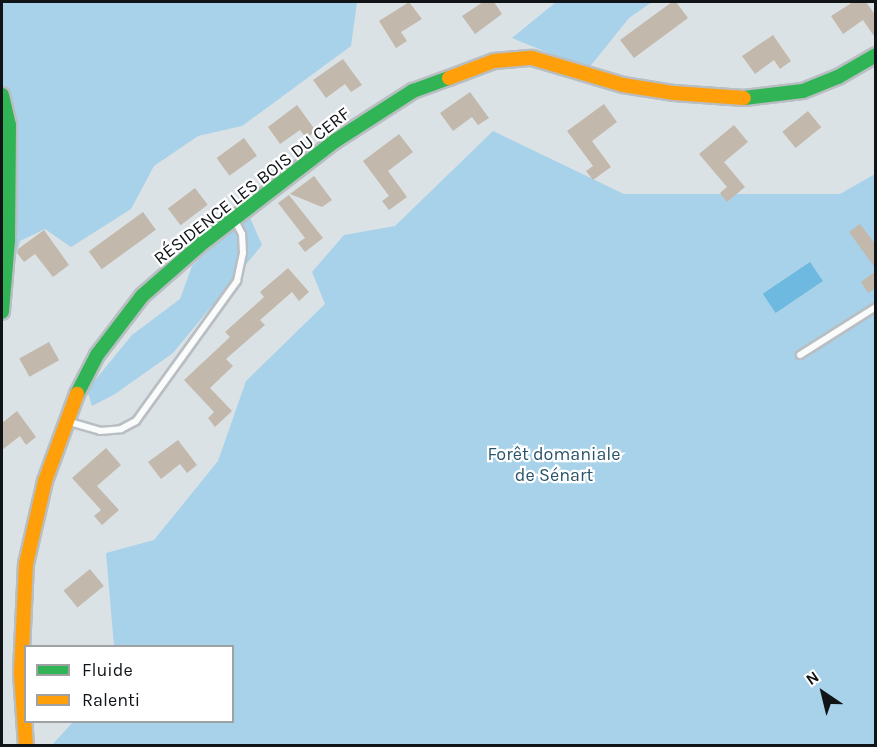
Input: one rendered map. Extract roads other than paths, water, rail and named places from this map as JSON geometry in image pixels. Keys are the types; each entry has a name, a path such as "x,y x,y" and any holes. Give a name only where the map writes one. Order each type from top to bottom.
{"street":[{"name":"RÉSIDENCE LES BOIS DU CERF","path":"24,716 21,672 26,564 45,481 66,421 98,355 142,296 234,219 335,141 413,91 494,61 532,58 623,85 674,93 754,99 803,91 838,77 876,55"},
{"path":"2,95 9,125 8,240 2,312"},
{"name":"RÉSIDENCE LES BOIS DU CERF","path":"24,723 26,746"}],"lane":[{"path":"66,421 100,431 121,429 136,421 237,282 243,253 242,234 234,219"},
{"path":"800,355 876,307"}],"park label":[{"name":"Forêt domaniale de Sénart","path":"554,465"}]}
